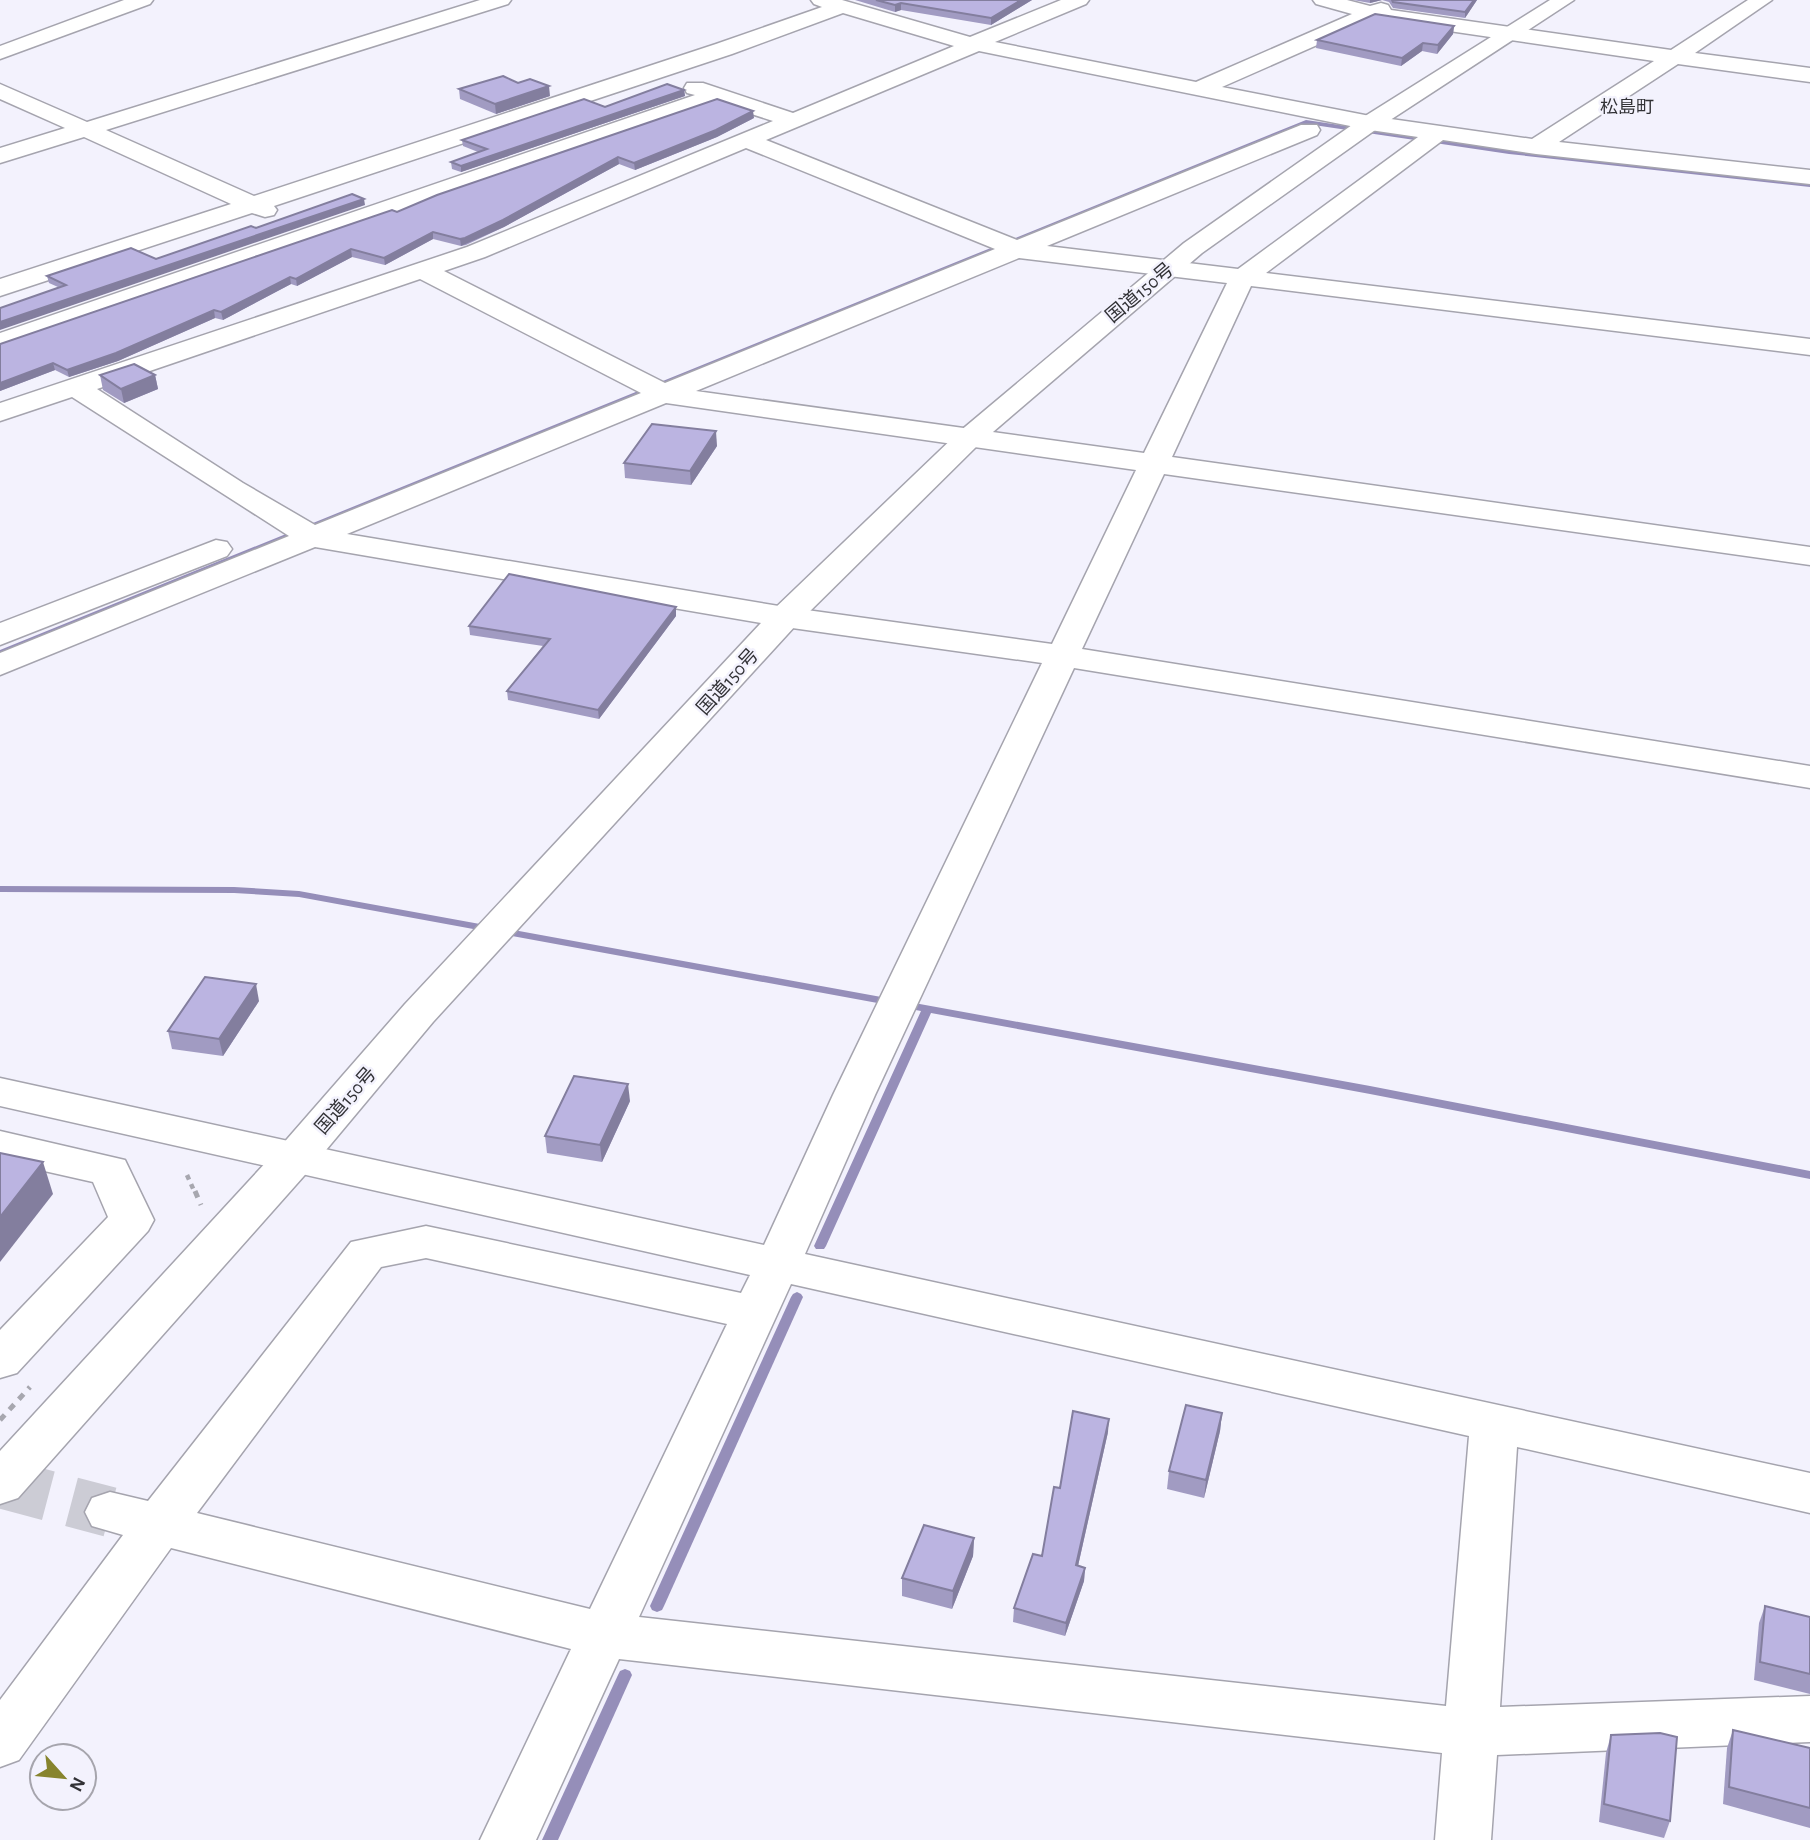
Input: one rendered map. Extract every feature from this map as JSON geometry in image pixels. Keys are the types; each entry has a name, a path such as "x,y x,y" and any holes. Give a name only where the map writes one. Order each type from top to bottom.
{"main road":[{"path":"0,54 143,0"},
{"path":"0,156 501,0"},
{"path":"0,412 503,242 1079,0"},
{"path":"1323,0 1372,13 1511,35 1810,75"},
{"path":"1200,88 1400,0"},
{"name":"国道150号","path":"0,1484 296,1157 419,1013 785,617 969,438 1167,268 1370,123 1564,0"},
{"path":"1536,147 1762,0"},
{"path":"0,288 651,73 837,3 913,30 1200,88 1309,120 1370,123 1428,140 1810,190"},
{"path":"651,73 793,120"},
{"path":"0,91 253,205 322,233"},
{"path":"0,342 718,95"},
{"path":"0,635 1229,143 1309,120"},
{"path":"0,665 1255,152 1309,120"},
{"path":"746,140 1019,250 1810,346"},
{"path":"508,1840 858,1089 1242,278 1428,140 1536,147 1810,177"},
{"path":"1229,143 1255,152"},
{"path":"422,270 666,395 1810,556"},
{"path":"75,387 232,489 314,538 785,617 1064,656 1810,777"},
{"path":"0,1092 1810,1493"},
{"path":"0,1146 110,1171 132,1220 0,1360"},
{"path":"0,1743 159,1525 367,1253 426,1242 755,1313"},
{"path":"1463,1840 1494,1424"},
{"path":"110,1512 604,1635 1470,1731 1810,1719"}],"building":[{"path":"876,0 1021,0 991,18"},
{"path":"1392,0 1474,0 1465,12"},
{"path":"1375,14 1454,26 1438,45 1423,43 1402,58 1317,40"},
{"path":"503,76 518,83 530,79 549,86 495,104 459,89"},
{"path":"667,84 684,90 461,166 451,162 487,149 462,140 584,99 605,107"},
{"path":"717,99 753,111 716,130 634,163 618,157 465,238 433,232 384,258 351,249 296,279 290,277 221,312 214,310 116,353 67,370 53,363 0,383 0,344 392,210 397,212 437,195"},
{"path":"352,194 364,199 0,322 0,308 66,285 47,276 131,248 156,259"},
{"path":"134,364 155,375 121,389 100,375"},
{"path":"652,424 716,431 690,471 624,463"},
{"path":"509,574 676,607 598,710 507,691 550,639 469,626"},
{"path":"205,977 256,984 219,1039 168,1031"},
{"path":"574,1076 628,1084 600,1145 545,1136"},
{"path":"0,1153 43,1162 0,1217"},
{"path":"1186,1405 1222,1413 1206,1480 1169,1471"},
{"path":"1073,1411 1109,1419 1076,1565 1085,1568 1066,1623 1014,1608 1033,1554 1042,1556 1054,1487 1060,1488"},
{"path":"924,1525 974,1538 953,1591 902,1578"},
{"path":"1765,1606 1810,1617 1810,1674 1760,1662"},
{"path":"1733,1730 1810,1748 1810,1808 1729,1787"},
{"path":"1660,1733 1677,1737 1670,1821 1604,1804 1611,1735"}],"waterway":[{"path":"0,653 1306,122 1509,152 1810,185"},
{"path":"0,889 234,890 299,894 1370,1090 1810,1175"},
{"path":"820,1246 927,1011"},
{"path":"657,1606 797,1297"},
{"path":"550,1840 625,1675"}],"tunnel":[{"path":"0,1483 110,1512"}],"district":[{"name":"松島町","path":"1627,107"}]}
